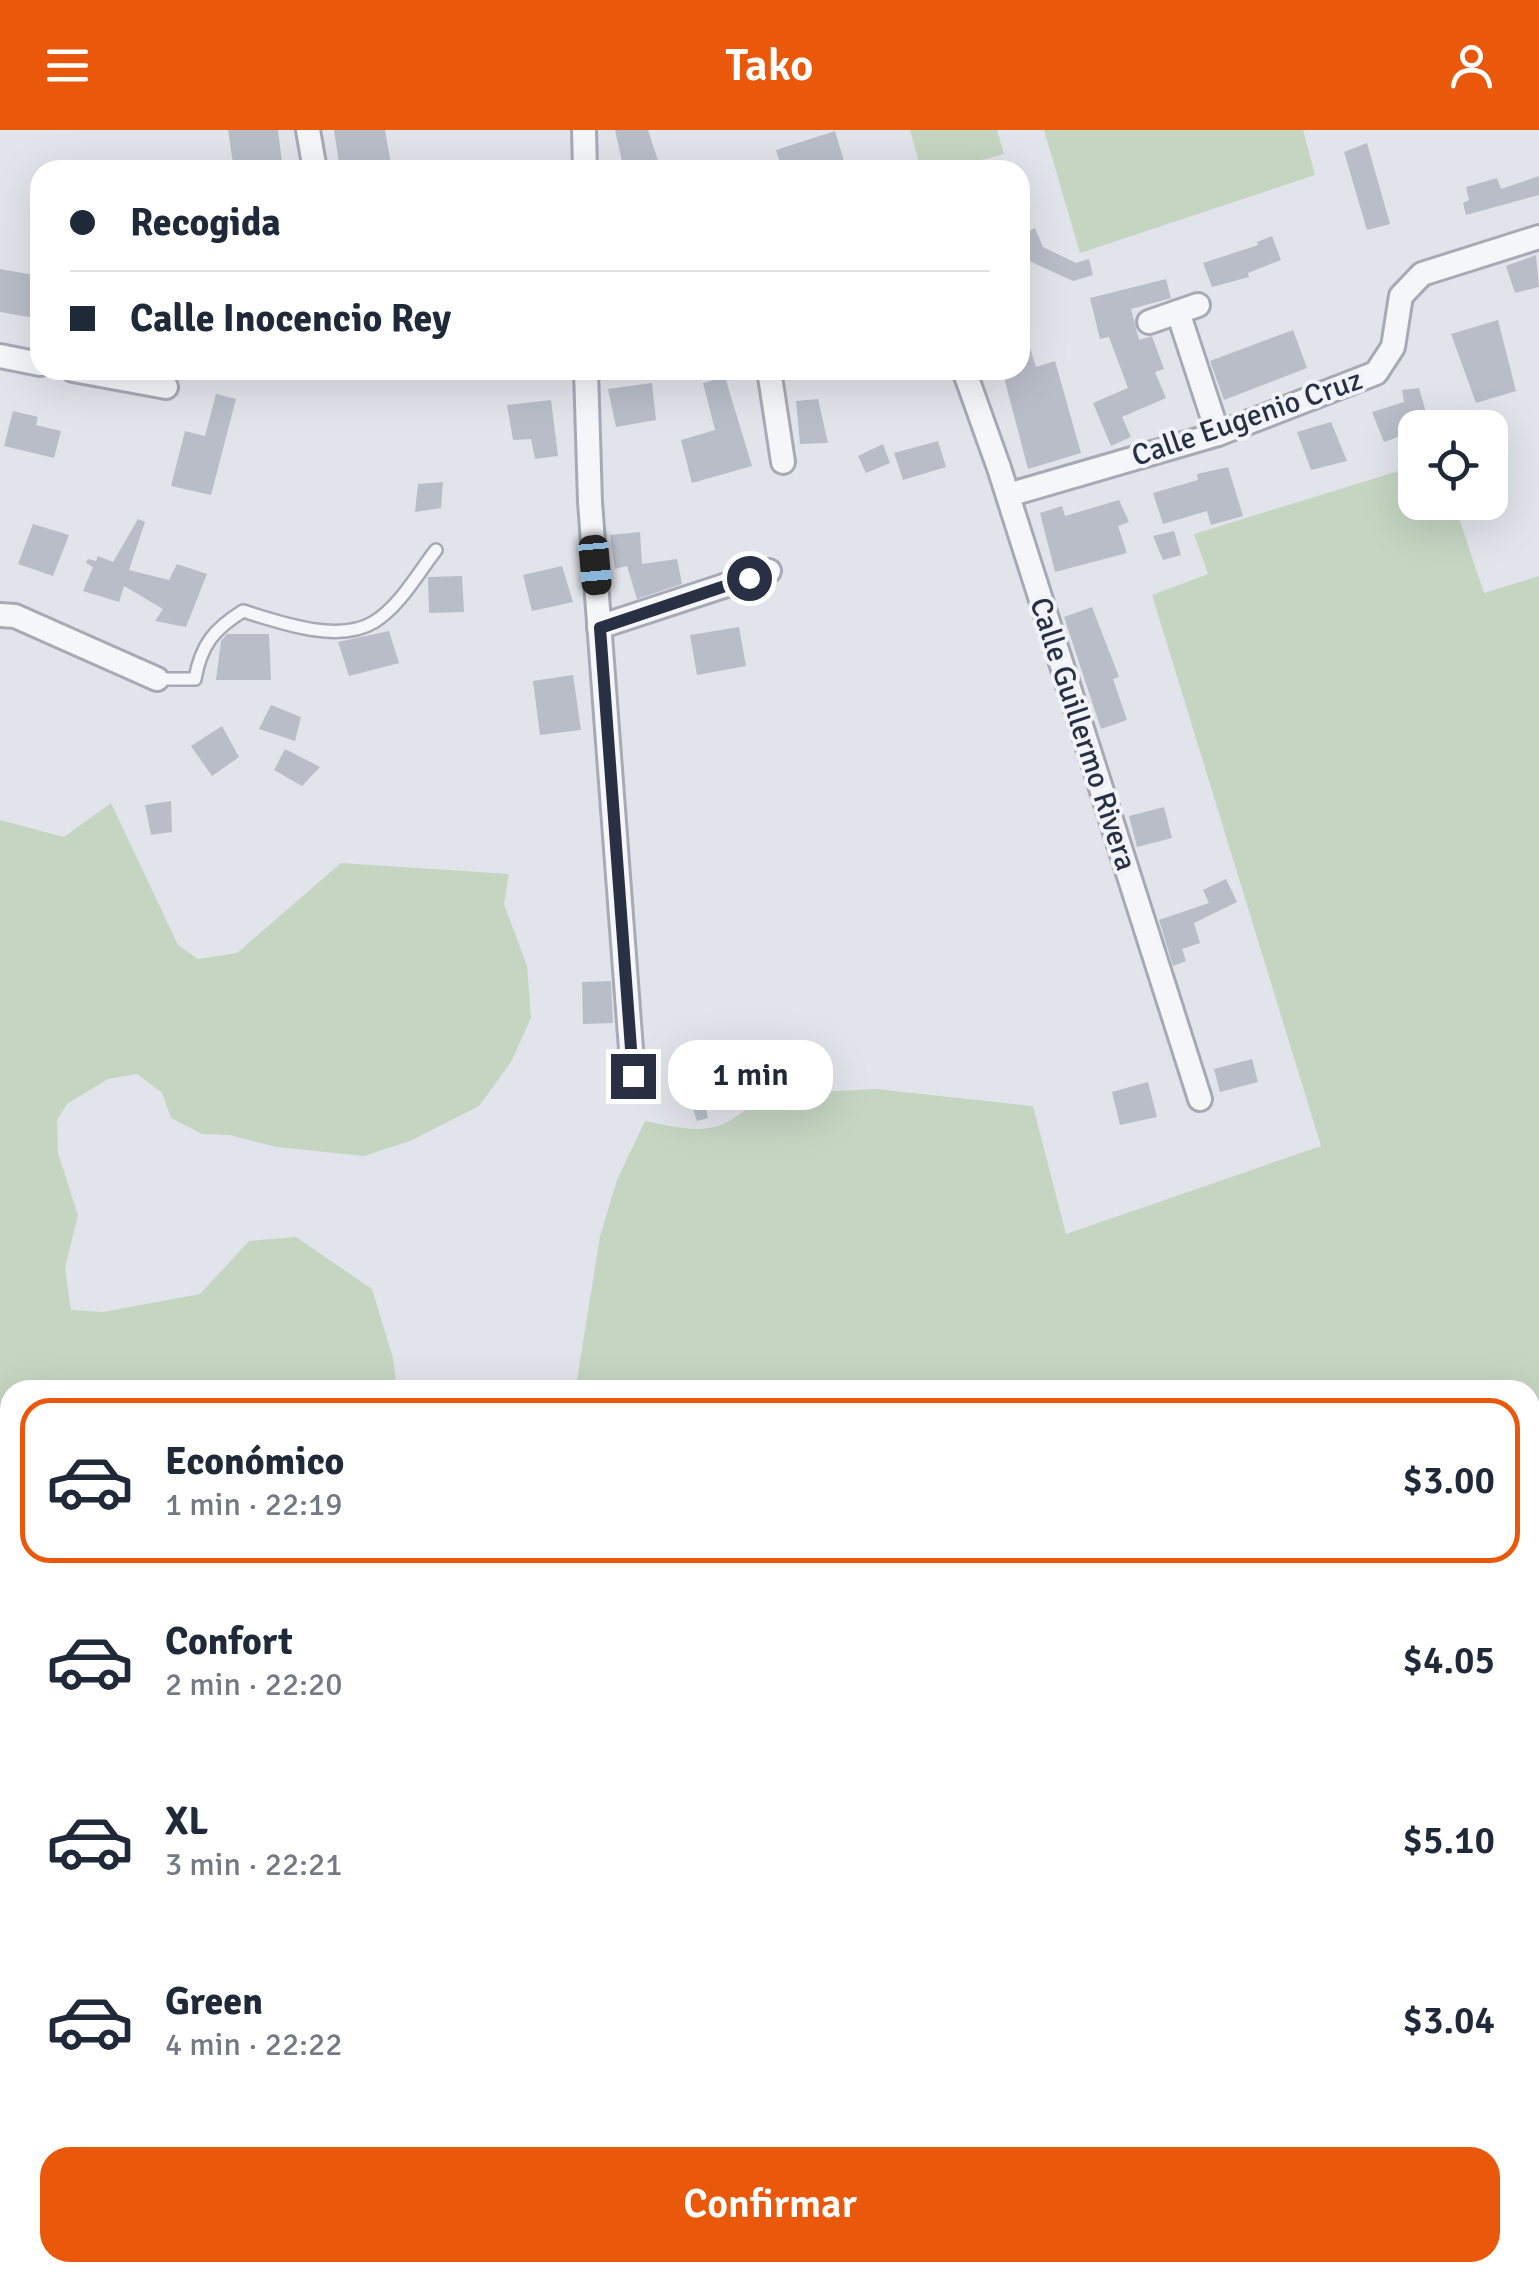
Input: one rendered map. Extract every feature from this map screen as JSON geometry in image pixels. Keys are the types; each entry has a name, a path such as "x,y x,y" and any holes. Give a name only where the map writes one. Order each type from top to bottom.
{"street":[{"path":"308,130 313,160"},
{"path":"584,130 584,160"},
{"name":"Calle Eugenio Cruz","path":"1008,495 1218,434 1376,372 1393,347 1401,296 1422,274 1539,237"},
{"path":"1149,322 1188,308 1218,434"},
{"path":"0,356 30,362"},
{"path":"128,380 166,387"},
{"path":"587,380 600,628 633,1076"},
{"path":"771,380 783,462"},
{"name":"Calle Guillermo Rivera","path":"968,380 1008,495 1200,1099"},
{"path":"600,628 769,570"},
{"path":"0,614 15,616 156,679"}],"lane":[{"path":"156,679 194,679 209,638 217,627 242,611 327,630 356,629 374,622 395,604 436,550"}],"green space":[{"path":"910,130 997,130 1004,154 982,160 918,160"},
{"path":"1044,130 1303,130 1315,175 1080,253"},
{"path":"1398,471 1398,520 1460,520 1484,593 1539,576 1539,1380 577,1380 600,1236 617,1180 645,1121 680,1128 708,1128 733,1119 761,1095 876,1089 1033,1106 1066,1234 1321,1146 1152,595 1208,574 1194,534"},
{"path":"111,803 178,945 198,959 237,953 341,863 509,874 504,904 527,966 531,1018 511,1062 479,1106 410,1141 364,1156 202,1134 171,1118 162,1093 137,1074 108,1079 67,1104 57,1120 58,1153 78,1215 65,1268 71,1310 103,1312 200,1294 249,1241 296,1237 372,1289 396,1380 0,1380 0,820 64,837"}],"building":[{"path":"228,130 278,130 282,160 232,160"},
{"path":"334,130 385,130 390,160 338,160"},
{"path":"615,130 648,130 658,160 622,160"},
{"path":"835,131 844,160 779,160 776,150"},
{"path":"1367,143 1390,224 1367,230 1344,152"},
{"path":"1539,176 1539,195 1466,215 1466,187 1497,178 1501,189"},
{"path":"1035,228 1043,247 1076,263 1089,259 1093,275 1073,281 1030,261 1030,231"},
{"path":"1272,236 1281,260 1248,273 1249,277 1212,287 1203,263 1258,245 1257,242"},
{"path":"1536,255 1539,287 1515,293 1506,266"},
{"path":"0,269 30,274 30,317 0,312"},
{"path":"1166,279 1171,298 1131,309 1139,340 1152,336 1164,369 1155,372 1166,398 1122,417 1131,437 1111,446 1093,403 1128,388 1109,337 1100,339 1090,298"},
{"path":"1498,320 1516,391 1476,403 1451,334"},
{"path":"1293,330 1307,368 1224,400 1210,361"},
{"path":"1030,348 1036,367 1055,361 1081,453 1028,469 1005,380 1030,380"},
{"path":"726,380 752,466 692,483 681,440 715,430 703,383"},
{"path":"652,383 656,420 616,427 608,389"},
{"path":"1419,388 1425,410 1398,410 1398,437 1384,442 1372,412 1404,402 1402,390"},
{"path":"216,394 236,399 211,495 171,486 185,431 205,436"},
{"path":"818,399 828,443 800,444 796,401"},
{"path":"551,400 558,456 535,459 531,439 513,440 507,405"},
{"path":"13,411 38,417 36,425 61,431 54,458 4,446"},
{"path":"1331,422 1347,461 1311,470 1297,432"},
{"path":"938,441 946,467 903,480 894,453"},
{"path":"883,444 890,463 866,473 858,456"},
{"path":"1228,467 1243,516 1211,525 1207,511 1163,524 1153,493 1198,480 1197,474"},
{"path":"443,482 441,508 415,512 418,484"},
{"path":"1119,500 1129,522 1118,526 1127,553 1055,572 1040,513 1062,506 1065,516"},
{"path":"138,519 145,522 129,570 169,580 177,564 207,574 186,627 155,621 163,609 124,586 119,602 83,591 93,567 86,563 88,559 96,561 98,556 113,562"},
{"path":"33,524 69,535 53,576 18,564"},
{"path":"1174,531 1181,555 1163,560 1153,536"},
{"path":"640,532 642,564 677,559 682,584 637,599 627,566 615,569 610,535"},
{"path":"562,566 573,602 532,611 523,575"},
{"path":"462,576 464,612 429,613 428,577"},
{"path":"1092,607 1119,677 1113,679 1127,720 1101,729 1064,617"},
{"path":"739,627 746,666 697,675 690,635"},
{"path":"389,631 399,663 349,676 338,642"},
{"path":"227,634 269,634 271,680 216,680 221,641"},
{"path":"573,675 581,730 540,735 533,681"},
{"path":"271,705 301,717 295,741 259,729"},
{"path":"222,726 239,757 212,776 191,746"},
{"path":"285,749 320,767 302,786 274,770"},
{"path":"171,801 172,832 151,835 145,805"},
{"path":"1164,807 1172,838 1137,847 1129,816"},
{"path":"1226,879 1237,902 1194,923 1200,943 1182,949 1186,961 1173,966 1159,920 1209,903 1203,890"},
{"path":"611,981 613,1023 583,1024 582,982"},
{"path":"1252,1059 1258,1082 1220,1092 1214,1069"},
{"path":"699,1073 708,1118 697,1121 683,1077"},
{"path":"1148,1082 1157,1117 1120,1125 1112,1092"}],"route":[{"path":"633,1076 600,628 749,578"}]}
